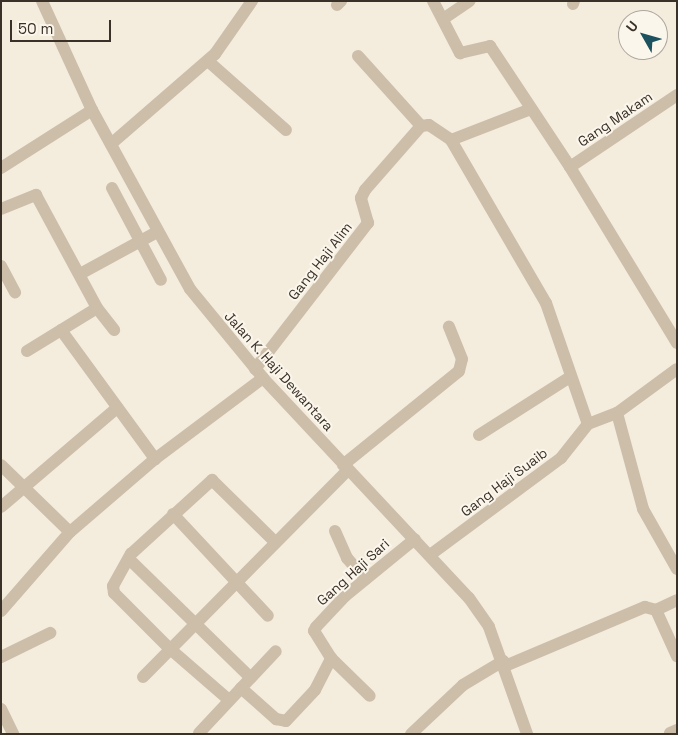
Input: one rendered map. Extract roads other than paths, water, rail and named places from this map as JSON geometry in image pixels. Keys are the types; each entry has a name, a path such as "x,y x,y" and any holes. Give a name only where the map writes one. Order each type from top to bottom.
{"street":[{"name":"Jalan K. Haji Dewantara","path":"42,1 92,110 190,290 259,374 470,598 489,627 504,664 527,734"},
{"path":"111,144 208,61 252,1"},
{"path":"433,1 460,52 490,46 570,168 677,343"},
{"path":"443,19 470,1"},
{"path":"358,56 421,126 429,125 451,140 546,303 570,377 588,424 617,413 677,369"},
{"path":"208,61 286,130"},
{"name":"Gang Makam","path":"570,168 677,94"},
{"path":"451,140 531,109"},
{"path":"1,168 92,110"},
{"name":"Gang Haji Alim","path":"259,374 368,223 361,203 365,190 421,126"},
{"path":"112,188 161,280"},
{"path":"1,209 36,195 80,274 96,308 114,330"},
{"path":"80,274 157,232"},
{"path":"1,266 15,292"},
{"path":"28,351 96,308"},
{"path":"143,676 346,467 459,371 462,359 449,327"},
{"path":"61,330 155,459"},
{"path":"1,610 70,532 259,374"},
{"path":"479,435 570,377"},
{"path":"1,507 22,486 117,408"},
{"path":"617,413 643,508 677,569"},
{"name":"Gang Haji Suaib","path":"430,555 561,458 588,424"},
{"path":"1,465 70,532"},
{"path":"229,700 169,648 114,593 113,586 129,559 173,514 212,480 274,541"},
{"path":"173,514 268,616"},
{"path":"335,531 347,558 366,579"},
{"name":"Gang Haji Sari","path":"330,658 314,631 366,579 415,540"},
{"path":"129,559 192,624 250,678"},
{"path":"411,734 463,685 504,664 581,630 645,607 656,610 677,600"},
{"path":"656,610 677,656"},
{"path":"1,657 50,633"},
{"path":"199,732 276,651"},
{"path":"240,688 276,719 286,721 315,690 330,658 370,696"},
{"path":"1,709 13,734"}]}
